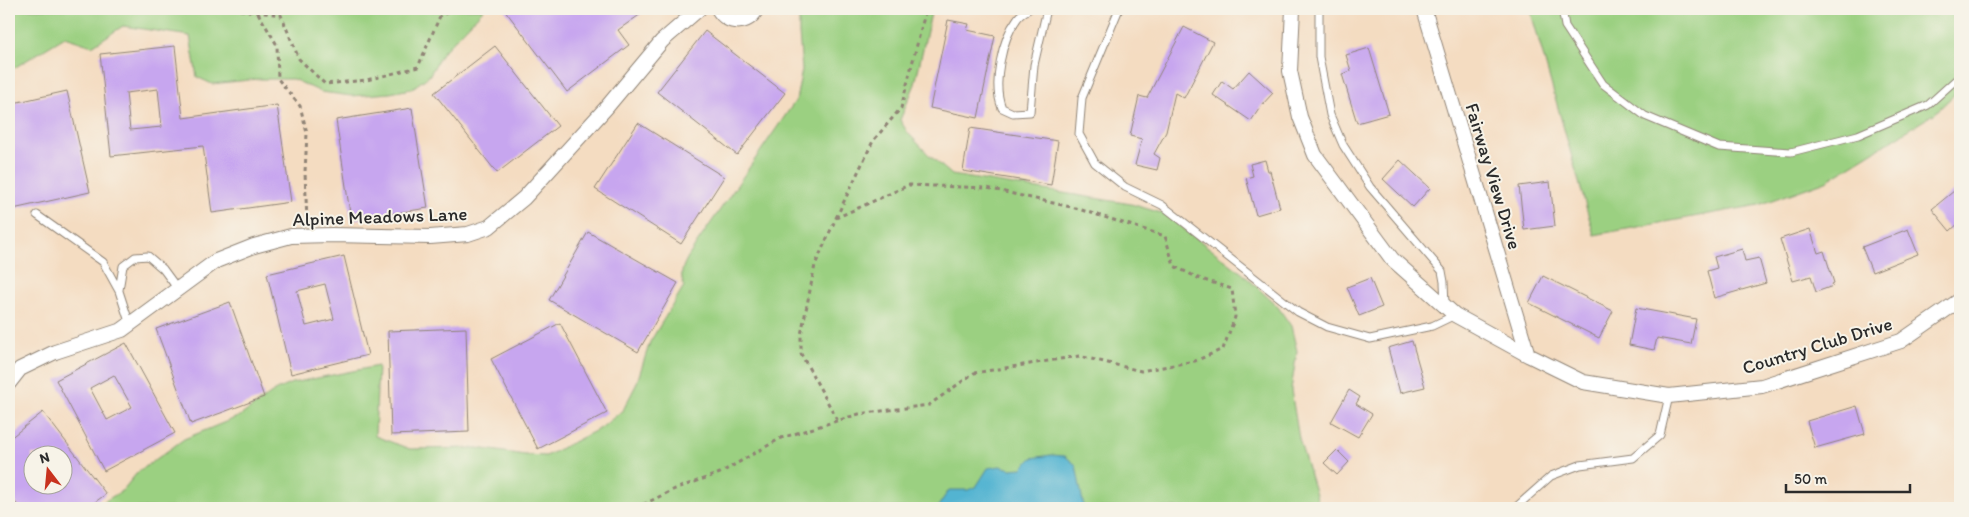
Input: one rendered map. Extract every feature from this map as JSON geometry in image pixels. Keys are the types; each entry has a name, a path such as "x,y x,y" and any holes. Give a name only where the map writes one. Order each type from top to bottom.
{"street":[{"name":"Alpine Meadows Lane","path":"9,384 20,369 55,352 106,337 130,325 216,261 254,246 291,236 430,236 468,234 489,227 524,198 606,108 662,41 699,9"},
{"path":"718,9 722,16 737,22 752,16 757,9"},
{"name":"Country Club Drive","path":"1292,9 1290,71 1300,117 1315,155 1392,260 1450,311 1583,382 1669,396 1762,386 1901,341 1960,300"},
{"name":"Fairway View Drive","path":"1424,9 1528,354"}],"lane":[{"path":"1029,9 1018,16 1010,29 1002,52 998,99 1002,108 1013,113 1030,112 1034,65 1047,9"},
{"path":"1119,9 1082,98 1079,134 1095,164 1125,187 1162,205 1298,312 1327,327 1370,339 1432,326 1450,311 1442,271 1430,254 1370,187 1343,145 1330,114 1319,57 1319,9"},
{"path":"1562,9 1565,26 1603,84 1645,116 1719,147 1792,152 1858,135 1928,105 1960,76"},
{"path":"38,214 102,262 119,291 130,325"},
{"path":"119,291 123,266 134,257 148,256 163,269 178,288"},
{"path":"1515,508 1550,476 1580,465 1633,458 1660,435 1669,396"}],"path":[{"path":"138,9 159,14 179,9"},
{"path":"232,9 281,16 299,59 325,84 367,80 418,67 440,16 455,9"},
{"path":"838,420 801,354 801,335 815,265 873,141 901,108 926,9"},
{"path":"258,12 277,45 278,79 300,106 307,133 305,172 308,236"},
{"path":"636,508 675,489 720,473 780,438 859,414 929,404 974,373 1079,356 1141,371 1195,361 1223,349 1235,317 1232,289 1198,278 1174,266 1165,236 1075,208 987,188 909,185 836,218"}],"green space":[{"path":"9,9 484,9 443,52 429,76 411,89 352,96 321,92 293,79 258,79 212,84 197,77 190,36 123,26 92,46 65,37 9,71"},
{"path":"799,9 932,9 915,84 900,120 908,133 952,175 1131,204 1165,214 1242,273 1278,307 1291,326 1297,351 1291,390 1299,439 1320,508 94,508 123,490 137,473 184,439 240,416 276,390 292,383 378,366 375,436 410,449 477,448 546,456 601,428 623,410 636,385 650,342 684,286 682,274 687,259 796,100 802,70"},
{"path":"1530,9 1960,9 1960,89 1934,114 1826,181 1759,205 1594,235"}],"water":[{"path":"1051,455 1065,456 1076,465 1084,508 937,508 949,490 968,490 976,487 988,468 1000,466 1011,469 1022,468 1032,458"}],"building":[{"path":"504,9 648,9 618,30 629,45 567,92"},
{"path":"948,20 969,24 967,30 995,36 978,118 930,108"},
{"path":"1184,27 1213,42 1184,98 1175,93 1166,132 1154,154 1160,158 1157,170 1135,165 1142,139 1130,136 1139,96 1147,98"},
{"path":"705,31 785,93 737,155 657,92"},
{"path":"175,46 183,118 277,105 291,202 212,213 203,146 111,156 100,54","holes":["158,89 162,127 130,130 126,93"]},
{"path":"495,46 558,126 497,173 434,93"},
{"path":"1369,48 1389,114 1357,123 1342,74 1351,71 1346,55"},
{"path":"1249,71 1273,93 1251,121 1213,95 1222,81 1233,89"},
{"path":"67,91 90,192 13,209 9,189 9,104"},
{"path":"412,108 428,208 351,220 336,120"},
{"path":"638,123 724,177 681,244 595,189"},
{"path":"970,128 1058,141 1051,185 963,171"},
{"path":"1265,160 1280,208 1256,215 1246,178 1253,176 1250,164"},
{"path":"1400,160 1430,188 1413,207 1383,179"},
{"path":"1550,182 1555,226 1524,230 1519,186"},
{"path":"1960,186 1960,222 1950,231 1932,209"},
{"path":"1810,229 1818,253 1824,251 1834,283 1832,284 1833,286 1816,292 1811,276 1793,281 1780,239"},
{"path":"1908,229 1918,254 1872,272 1862,247"},
{"path":"588,232 678,283 638,352 549,300"},
{"path":"1742,249 1745,261 1759,258 1766,283 1714,298 1707,271 1717,268 1714,257"},
{"path":"344,256 368,355 291,374 267,274","holes":["325,284 334,319 306,326 297,291"]},
{"path":"1543,276 1613,311 1599,338 1529,303"},
{"path":"1370,278 1382,307 1359,316 1347,287"},
{"path":"230,302 264,397 191,424 156,329"},
{"path":"1636,308 1696,319 1691,344 1657,338 1654,350 1629,345"},
{"path":"560,323 607,413 538,449 491,359"},
{"path":"466,328 469,432 391,435 388,331"},
{"path":"1412,341 1425,387 1400,393 1388,348"},
{"path":"126,343 175,433 104,471 56,380","holes":["114,375 132,407 107,420 90,388"]},
{"path":"1349,390 1360,397 1356,404 1372,414 1358,437 1331,422"},
{"path":"1857,406 1865,434 1815,448 1807,421"},
{"path":"43,412 68,444 22,444 22,494 72,494 72,450 106,494 87,508 20,508 15,502 9,507 9,439"},
{"path":"1337,450 1349,462 1337,475 1324,463"}]}
